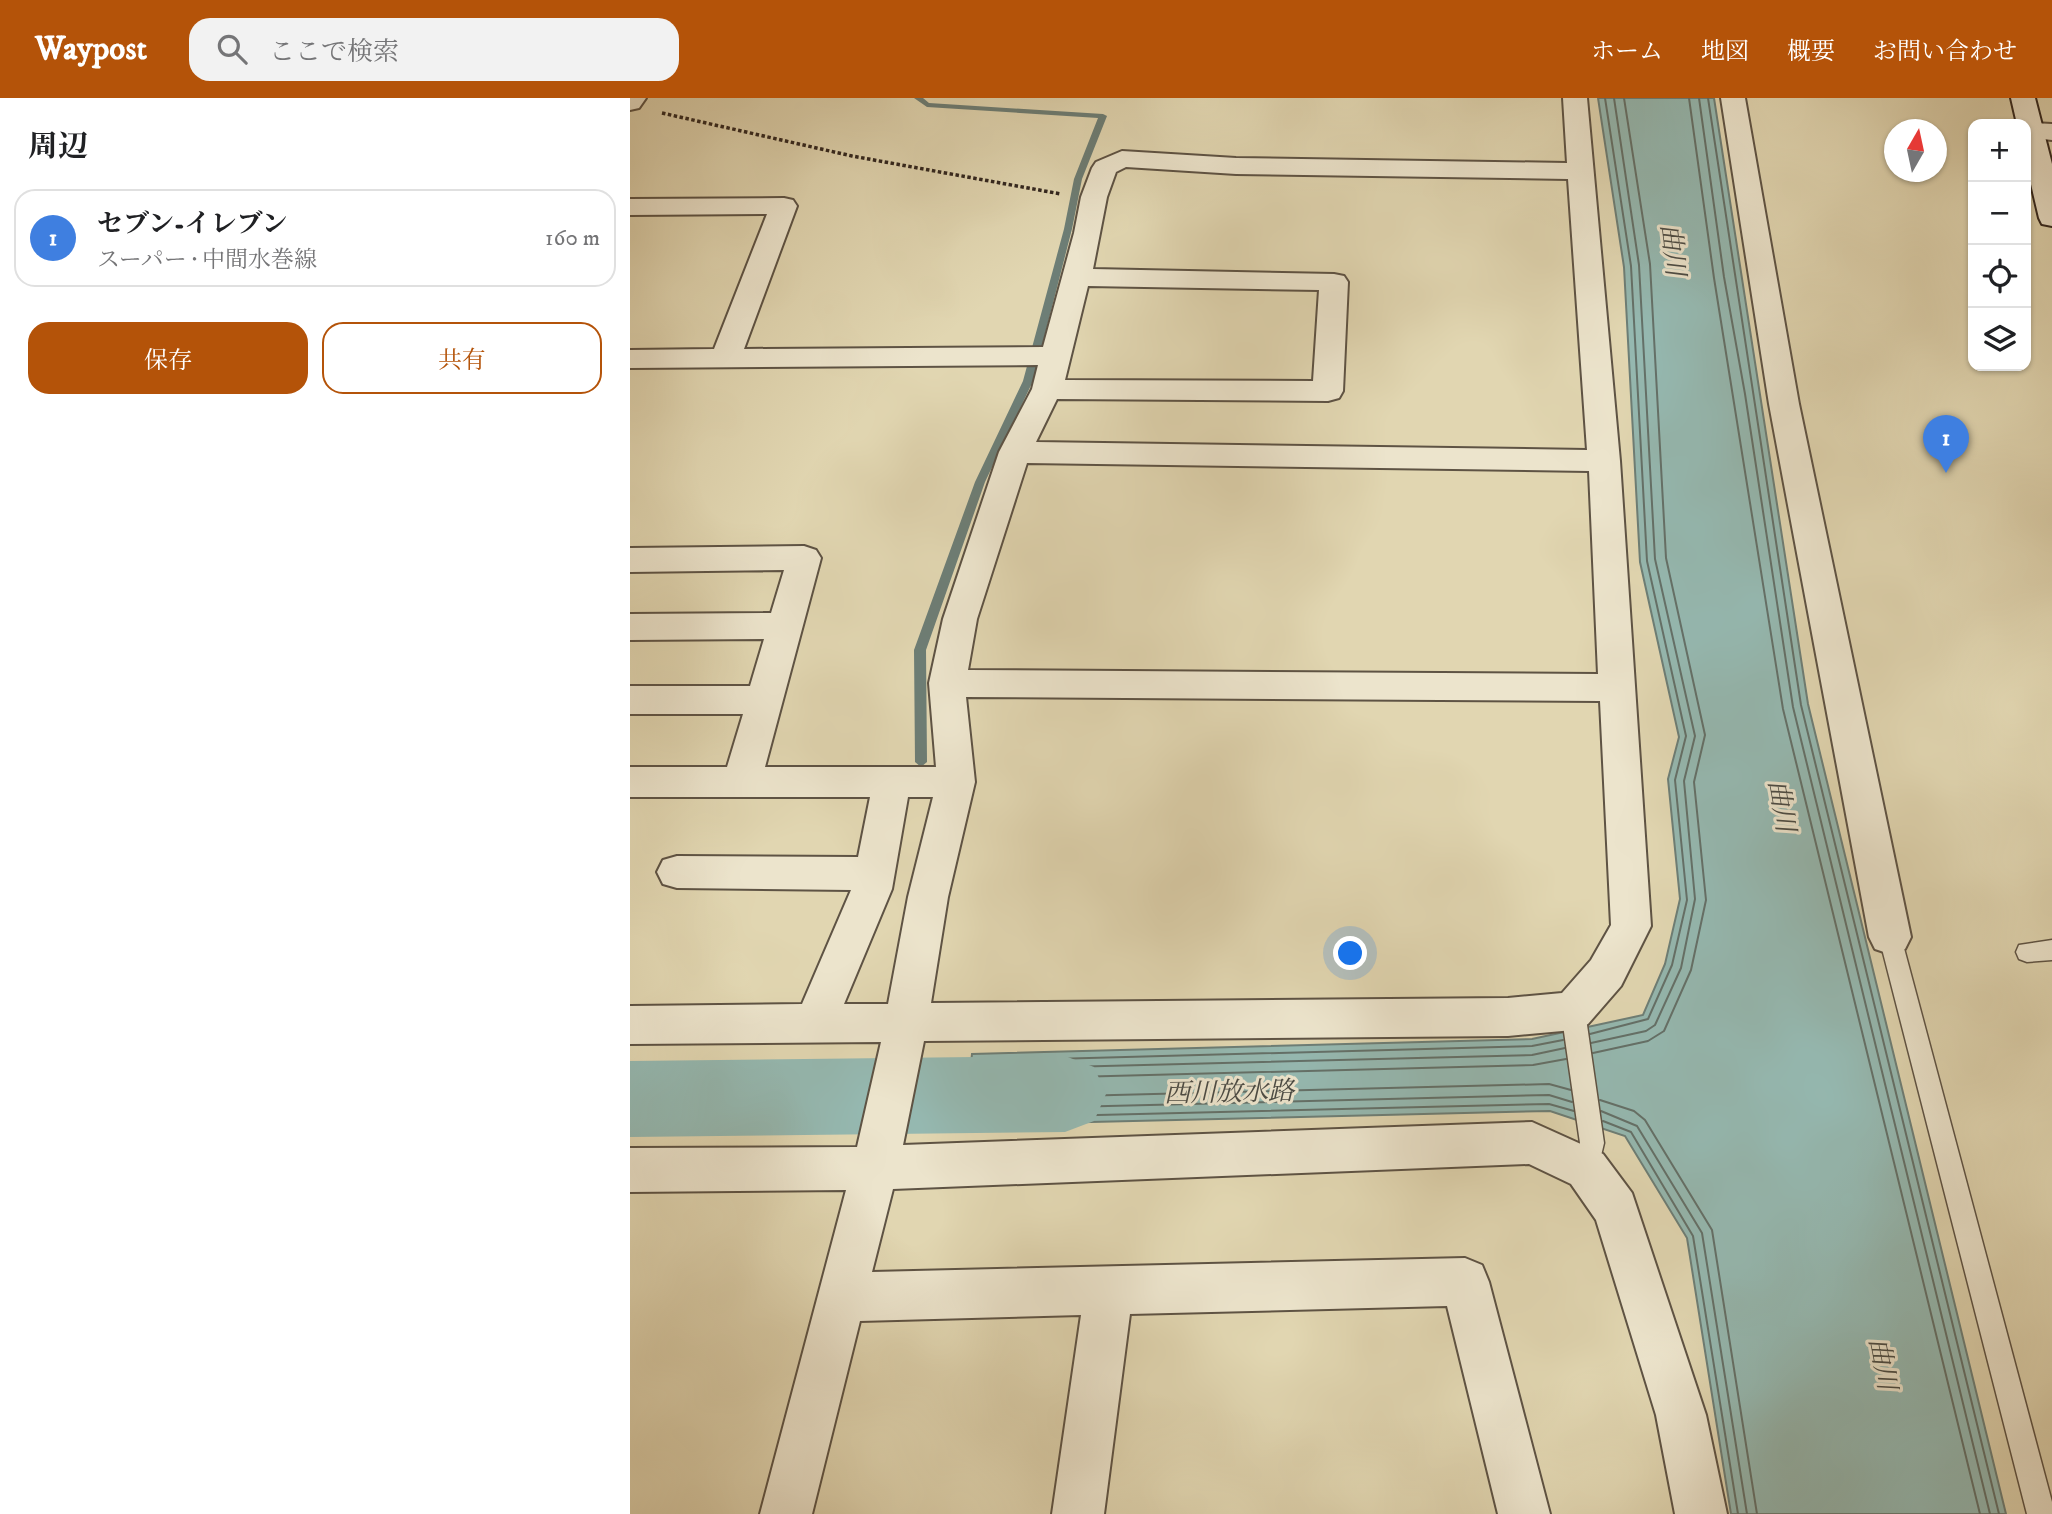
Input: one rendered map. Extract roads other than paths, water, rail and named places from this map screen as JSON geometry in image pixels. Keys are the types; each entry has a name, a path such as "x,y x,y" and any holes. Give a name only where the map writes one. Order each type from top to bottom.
{"street":[{"path":"630,103 634,98"},
{"path":"630,1024 815,1023 902,1040 1508,1017 1575,1020 1606,973 1631,926 1604,461 1575,98"},
{"path":"1732,98 1784,404 1890,937"},
{"path":"2023,98 2042,132 2050,204"},
{"path":"786,1514 877,1157 928,897 956,782 947,683 960,619 1014,452 1047,389 1077,277 1094,197 1105,168 1122,159 1236,166 1580,171"},
{"path":"630,207 784,206 724,359"},
{"path":"1047,389 1328,391 1334,282 1077,277"},
{"path":"630,359 1056,356"},
{"path":"1014,452 1604,461"},
{"path":"630,561 804,558 742,782"},
{"path":"630,627 785,626"},
{"path":"947,683 1619,688"},
{"path":"630,700 764,700"},
{"path":"630,782 956,782"},
{"path":"815,1023 872,889 892,782"},
{"path":"677,872 875,874"},
{"path":"630,1170 877,1157 1532,1143 1589,1156 1616,1209 1681,1415 1701,1514"},
{"path":"841,1297 1465,1282 1524,1514"},
{"path":"1077,1514 1109,1292"}],"lane":[{"path":"1890,937 2040,1514"},
{"path":"2027,952 2052,950"},
{"path":"1575,1020 1589,1156"}],"water":[{"name":"曲川","path":"1598,98 1714,98 1808,704 2006,1514 1731,1514 1687,1238 1625,1136 1550,1111 964,1125 972,1054 1532,1039 1643,1015 1665,964 1680,899 1668,779 1679,737 1640,562 1624,267"}],"waterway":[{"path":"918,98 927,105 1103,116 1078,179 1068,229 1028,381 980,482 920,650 921,762"},
{"name":"西川放水路","path":"630,1099 1065,1094"}],"place":[{"name":"セブン-イレブン","path":"1946,473"}]}
